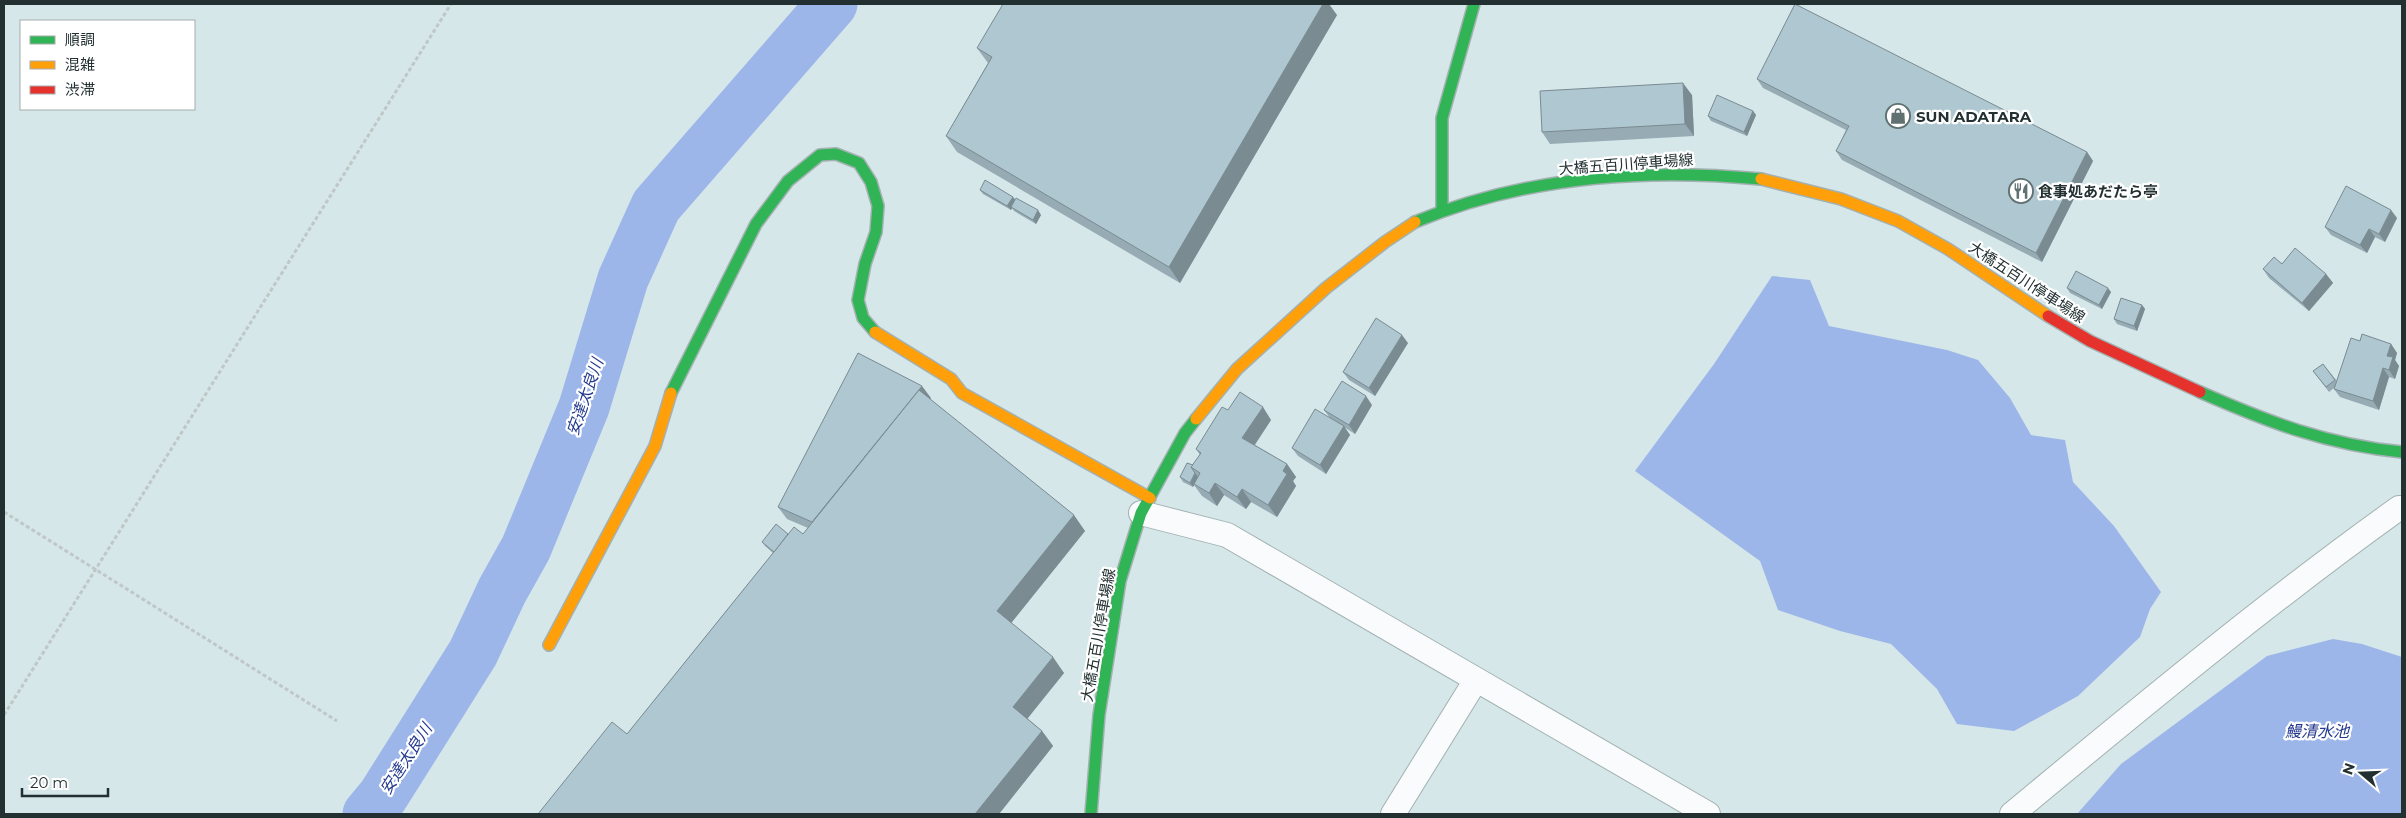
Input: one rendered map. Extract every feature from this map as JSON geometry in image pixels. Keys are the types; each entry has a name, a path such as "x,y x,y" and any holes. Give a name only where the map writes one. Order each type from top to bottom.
{"main road":[{"path":"1442,211 1442,118 1456,64 1472,17 1474,4"},
{"path":"549,645 655,446 670,394 756,224 788,181 820,155 836,154 859,163 871,182 878,206 876,232 865,264 858,300 863,318 876,334 951,379 962,393 1146,505"},
{"name":"大橋五百川停車場線","path":"1091,814 1099,715 1119,590 1146,505 1185,433 1237,369 1326,288 1385,242 1409,225 1442,211 1510,191 1589,179 1708,174 1774,182 1840,199 1898,221 1948,249 2090,341 2266,422 2372,449 2402,452"}],"street":[{"path":"1146,505 1227,535 1708,814"},
{"path":"2012,814 2170,683 2318,567 2399,508 2402,508"},
{"path":"1394,814 1476,680"}],"path":[{"path":"4,715 451,4"},
{"path":"4,512 337,721"}],"water":[{"path":"1772,276 1810,280 1829,326 1947,350 1978,360 2010,398 2031,435 2065,440 2073,482 2114,526 2161,592 2150,609 2140,637 2078,696 2014,731 1957,724 1937,689 1891,644 1840,631 1778,610 1760,561 1635,471 1714,364"},
{"name":"鰻清水池","path":"2333,639 2362,644 2402,657 2402,814 2077,814 2121,764 2267,656"}],"building":[{"path":"1003,4 1323,4 1169,267 946,136 992,57 977,48"},
{"path":"1795,4 2087,152 2036,253 1836,151 1849,126 1757,79"},
{"path":"1683,83 1685,124 1542,132 1540,91"},
{"path":"1717,95 1753,111 1744,132 1708,116"},
{"path":"985,180 1013,197 1007,206 980,190"},
{"path":"2346,186 2391,210 2379,234 2369,229 2360,245 2325,227"},
{"path":"1016,198 1038,210 1033,220 1011,207"},
{"path":"2295,248 2326,274 2302,303 2263,269 2274,257 2282,264"},
{"path":"2076,271 2108,288 2099,305 2067,288"},
{"path":"2121,298 2142,305 2134,326 2114,319"},
{"path":"1376,318 1402,335 1369,388 1343,372"},
{"path":"2362,334 2391,344 2387,356 2393,357 2389,370 2383,368 2373,401 2334,389 2351,338 2360,341"},
{"path":"858,353 922,386 812,522 778,507"},
{"path":"2323,364 2335,380 2326,387 2313,371"},
{"path":"1342,381 1366,396 1349,425 1324,410"},
{"path":"919,390 1074,515 997,611 1053,657 1013,707 1042,731 975,814 538,814 612,722 627,734 794,527 803,534"},
{"path":"1240,392 1263,407 1242,438 1287,464 1283,471 1287,474 1268,505 1242,489 1237,497 1215,483 1209,493 1194,484 1200,473 1191,467 1201,453 1196,449 1222,407 1228,410"},
{"path":"1315,409 1344,426 1320,465 1292,448"},
{"path":"1187,463 1193,465 1191,467 1195,473 1190,483 1180,477"},
{"path":"776,524 788,534 774,552 762,542"}],"waterway":[{"name":"安達太良川","path":"368,814 383,796 473,653 502,591 526,548 584,407 623,279 656,206 832,4"}],"traffic: fast":[{"path":"1442,211 1442,118 1474,4"},
{"path":"671,393 756,224 788,181 820,155 836,154 859,163 871,182 878,206 876,232 865,264 858,300 863,318 875,332"},
{"path":"1415,222 1456,207 1498,195 1541,186 1585,180 1673,175 1761,179"},
{"path":"2200,392 2299,431 2349,444 2402,452"},
{"path":"1091,814 1099,715 1120,581 1141,513 1185,433 1196,419"}],"traffic: slow":[{"path":"1761,179 1841,199 1898,221 1948,249 2048,316"},
{"path":"1196,419 1237,369 1326,288 1385,242 1415,222"},
{"path":"875,332 951,379 962,393 1150,498"},
{"path":"549,645 655,446 671,393"}],"traffic: jam":[{"path":"2048,316 2090,341 2200,392"}],"place":[{"name":"SUN ADATARA","path":"1898,116"},
{"name":"食事処あだたら亭","path":"2021,191"}]}
